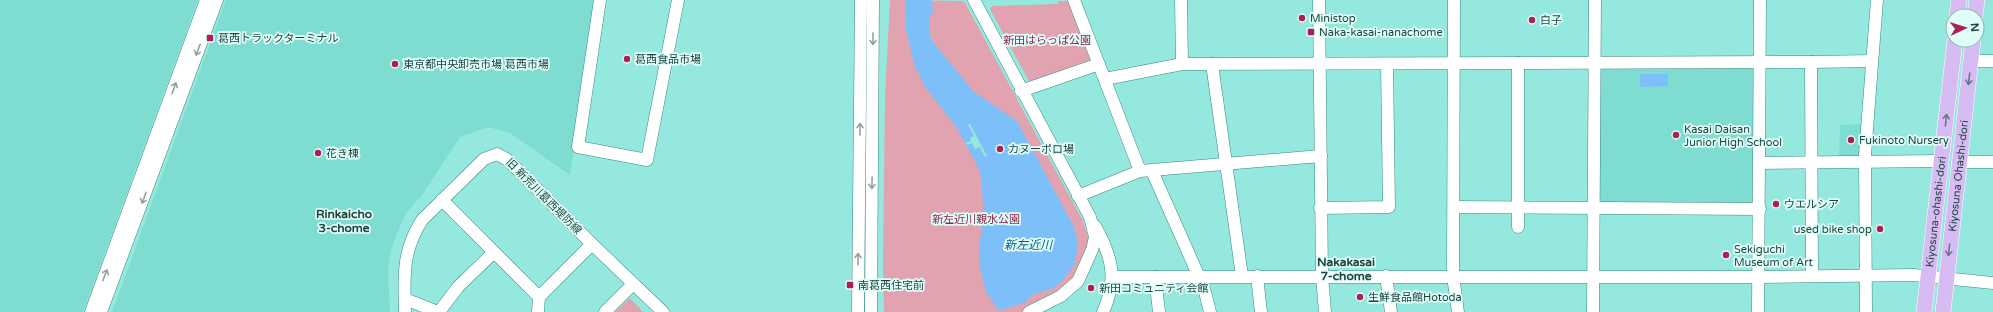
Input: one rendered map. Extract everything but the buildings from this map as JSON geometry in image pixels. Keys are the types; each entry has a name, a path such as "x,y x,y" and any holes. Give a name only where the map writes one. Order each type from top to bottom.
{"main road":[{"name":"Kiyosuna-ohashi-dori","path":"1924,312 1954,48"},
{"name":"Kiyosuna Ohashi-dori","path":"1943,312 1972,48"}],"street":[{"path":"101,312 169,116 206,0"},
{"path":"91,312 216,0"},
{"path":"600,0 578,147 647,160 678,0"},
{"path":"858,312 861,0"},
{"path":"871,312 873,0"},
{"path":"974,0 1021,91 1103,241 1111,259 1112,277 1110,293 1103,312"},
{"path":"1074,0 1105,79 1146,171 1204,288 1210,312"},
{"path":"1181,0 1182,64"},
{"path":"1319,0 1321,156 1320,208 1322,276 1325,312"},
{"path":"1454,0 1453,276 1458,312"},
{"path":"1593,312 1595,0"},
{"path":"1758,312 1760,277 1760,0"},
{"path":"1866,312 1866,161 1877,0"},
{"path":"1105,79 1182,64 1319,65 1812,62 1872,60"},
{"path":"1971,61 1993,61"},
{"path":"1812,62 1812,276"},
{"path":"1518,63 1518,227"},
{"path":"1021,91 1099,64"},
{"path":"1212,64 1242,276"},
{"path":"1320,208 1389,207 1387,64"},
{"name":"旧 新荒川葛西堤防線","path":"405,312 404,273 405,259 409,244 422,220 484,159 490,155 502,155 663,312"},
{"path":"1078,196 1146,171 1321,156"},
{"path":"1760,163 1941,161"},
{"path":"1959,162 1993,162"},
{"path":"442,200 493,253 539,297"},
{"path":"1454,207 1760,209"},
{"path":"1030,312 1061,296 1078,281 1092,250 1095,237 1090,217"},
{"path":"538,312 539,297 592,244"},
{"path":"405,299 439,312 458,287 493,253"},
{"path":"1112,277 1760,277 1866,275 1928,276 1993,283"},
{"path":"1257,276 1262,312"},
{"path":"1386,276 1391,312"},
{"path":"1155,277 1159,312"},
{"path":"605,312 633,284"}],"shaded area":[{"path":"0,0 198,0 83,312 0,312"},
{"name":"東京都中央卸売市場 葛西市場","path":"226,0 589,0 596,2 570,175 510,133 488,127 460,137 422,195 406,213 391,249 388,271 390,312 112,312"},
{"name":"Kasai Daisan Junior High School","path":"1751,66 1755,69 1753,203 1751,205 1600,204 1598,201 1600,67"},
{"name":"Fukinoto Nursery","path":"1864,124 1860,157 1839,158 1840,125"}],"green space":[{"name":"新左近川親水公園","path":"890,0 964,1 1083,221 1089,240 1075,279 1035,307 1020,312 884,312 883,264 885,96"},
{"name":"新田はらっぱ公園","path":"1058,1 1068,1 1072,4 1093,60 1032,84 990,9 992,6 1058,4"},
{"path":"630,298 643,312 615,312"}],"water":[{"name":"新左近川","path":"905,0 932,0 933,14 929,15 929,30 932,41 974,92 1017,121 1073,225 1078,243 1074,262 1076,263 1057,286 1033,295 1026,302 999,311 986,292 979,263 979,248 984,213 980,171 957,128 925,87 914,64 906,30"},
{"path":"1640,74 1668,74 1668,86 1640,87"}],"pier":[{"path":"970,124 987,156 985,157 980,147 975,149 972,143 967,145 966,143 971,141 970,138 974,136 968,125"}],"place":[{"name":"Ministop","path":"1302,18"},
{"name":"白子","path":"1532,20"},
{"name":"Naka-kasai-nanachome","path":"1311,32"},
{"name":"葛西トラックターミナル","path":"210,38"},
{"name":"葛西食品市場","path":"627,59"},
{"name":"東京都中央卸売市場 葛西市場","path":"395,64"},
{"name":"Kasai Daisan Junior High School","path":"1676,135"},
{"name":"Fukinoto Nursery","path":"1851,140"},
{"name":"カヌーポロ場","path":"1000,149"},
{"name":"花き棟","path":"318,153"},
{"name":"ウエルシア","path":"1776,204"},
{"name":"used bike shop","path":"1880,229"},
{"name":"Sekiguchi Museum of Art","path":"1726,255"},
{"name":"南葛西住宅前","path":"850,285"},
{"name":"新田コミュニティ会館","path":"1091,288"},
{"name":"生鮮食品館Hotoda","path":"1360,297"}],"district":[{"name":"Rinkaicho 3-chome","path":"344,221"},
{"name":"Nakakasai 7-chome","path":"1346,269"}]}
